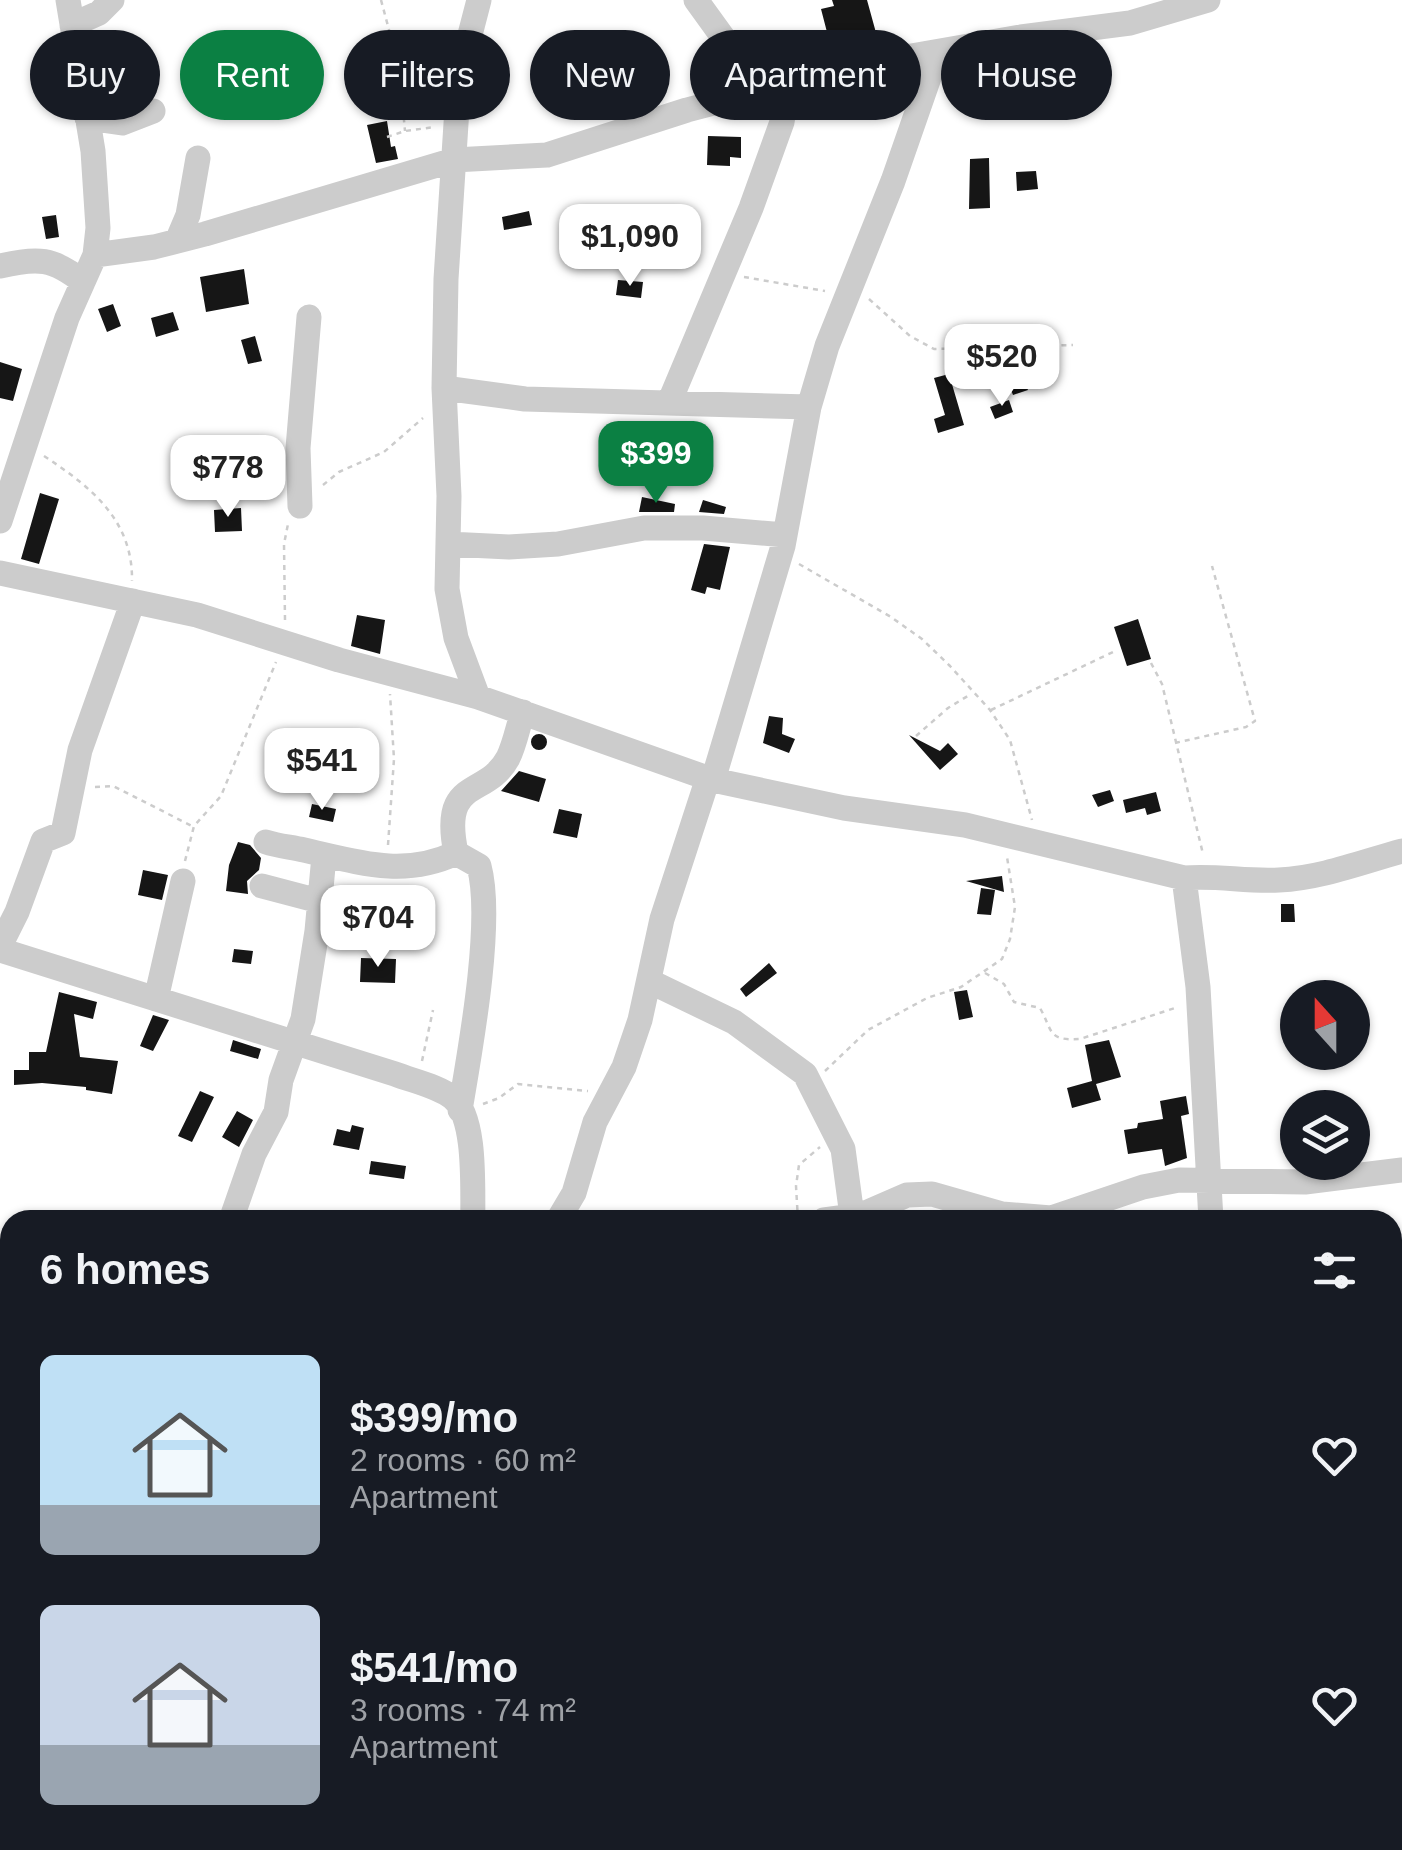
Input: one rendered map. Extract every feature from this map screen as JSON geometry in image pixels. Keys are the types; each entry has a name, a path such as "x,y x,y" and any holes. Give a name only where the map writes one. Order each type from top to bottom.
{"street":[{"path":"70,12 99,14 112,0"},
{"path":"478,696 456,638 447,588 444,396 446,279 459,77 480,0"},
{"path":"696,0 721,30"},
{"path":"921,55 1130,23 1208,0"},
{"path":"564,1210 574,1193 595,1122 624,1067 662,919 784,540 809,406 938,52"},
{"path":"94,255 177,241 454,160 547,155 690,112"},
{"path":"0,521 67,318 94,255 98,228 88,120"},
{"path":"102,120 130,120"},
{"path":"669,403 725,272 782,120"},
{"path":"177,241 188,216 198,158"},
{"path":"0,266 45,260 58,263 83,282"},
{"path":"300,506 298,448 309,316"},
{"path":"444,396 809,406"},
{"path":"448,544 509,548 558,544 644,528 703,528 784,540"},
{"path":"0,572 198,615 478,696 710,779 844,808 965,825 1194,877 1282,880 1402,851"},
{"path":"133,601 80,750 63,833 42,841 0,948 417,1082 461,1104"},
{"path":"472,1210 472,1145 461,1104 476,1004 484,895 480,866 456,853 453,841 458,799 507,758 522,712"},
{"path":"266,842 394,868 432,865 456,853"},
{"path":"234,1210 254,1154 276,1112 308,994 324,856"},
{"path":"1194,877 1211,1210"},
{"path":"156,1000 183,880"},
{"path":"262,886 319,902"},
{"path":"649,981 734,1022 790,1061 813,1086 848,1166 852,1210"},
{"path":"1075,1210 1178,1180 1305,1182 1402,1170"},
{"path":"867,1210 907,1194 932,1194 988,1210"}],"path":[{"path":"381,0 399,67 405,130"},
{"path":"386,138 405,130 456,124"},
{"path":"725,272 805,286 850,287 910,336 934,349 1073,345"},
{"path":"183,880 194,826 220,796 284,642 285,533 290,520 300,506 339,472 384,452 444,396"},
{"path":"26,444 93,492 114,516 129,543 133,601"},
{"path":"784,540 812,573 922,639 990,710 1016,756 1036,842"},
{"path":"1174,743 1246,727 1255,721 1212,566"},
{"path":"990,710 1113,652"},
{"path":"1150,663 1162,684 1174,743 1192,799 1202,849 1194,877"},
{"path":"385,864 394,759 390,672"},
{"path":"916,736 948,708 973,694"},
{"path":"73,788 113,786 194,826"},
{"path":"826,1070 868,1030 927,998 961,987 1002,959 1015,907 1008,861 1010,836"},
{"path":"986,973 1004,984 1014,1002 1040,1008 1055,1037 1065,1040 1080,1039 1186,1005 1199,1005"},
{"path":"417,1082 433,1010"},
{"path":"461,1104 488,1103 518,1084 558,1085 609,1096"},
{"path":"797,1210 799,1165 810,1152 838,1139"}],"building":[{"path":"832,0 867,0 875,30 826,30 821,9 834,6"},
{"path":"387,121 391,147 395,146 398,159 376,163 367,125"},
{"path":"708,136 741,137 741,158 730,157 730,166 707,165"},
{"path":"989,158 990,208 969,209 970,159"},
{"path":"1036,171 1038,189 1017,191 1016,172"},
{"path":"529,211 532,225 504,230 502,217"},
{"path":"56,215 59,237 46,239 42,217"},
{"path":"244,269 249,304 206,312 200,277"},
{"path":"618,280 643,282 641,298 616,295"},
{"path":"113,304 121,326 107,332 98,309"},
{"path":"173,312 179,330 156,337 151,318"},
{"path":"255,336 262,361 248,364 241,340"},
{"path":"1010,348 1028,390 1013,395 997,354"},
{"path":"0,362 22,369 13,401 0,398"},
{"path":"949,374 964,425 938,433 934,419 945,415 934,378"},
{"path":"1009,400 1013,412 995,419 990,407"},
{"path":"40,493 59,499 39,564 21,559"},
{"path":"642,497 675,504 674,512 639,512"},
{"path":"703,500 726,507 724,514 699,512"},
{"path":"241,508 242,531 215,532 214,510"},
{"path":"704,544 730,547 720,590 707,587 705,594 691,590"},
{"path":"357,615 385,620 380,654 351,646"},
{"path":"1138,619 1151,659 1127,666 1114,627"},
{"path":"769,716 783,718 782,734 795,739 789,753 763,743"},
{"path":"539,734 547,742 539,750 531,742"},
{"path":"909,735 940,751 948,743 958,754 940,770"},
{"path":"519,771 546,779 539,802 501,791"},
{"path":"1110,790 1114,801 1098,807 1092,795"},
{"path":"1156,792 1161,811 1147,815 1145,808 1126,813 1123,800"},
{"path":"312,804 336,809 333,822 309,817"},
{"path":"559,809 582,814 577,838 553,833"},
{"path":"238,842 250,845 261,858 259,870 247,881 248,894 226,891 229,865"},
{"path":"143,870 168,875 162,900 138,895"},
{"path":"1002,876 1004,892 966,881"},
{"path":"981,888 995,890 991,915 977,914"},
{"path":"1281,904 1294,904 1295,922 1281,922"},
{"path":"234,949 253,951 251,964 232,962"},
{"path":"361,958 396,959 395,983 360,982"},
{"path":"769,963 777,973 746,997 740,989"},
{"path":"967,990 973,1017 959,1020 954,992"},
{"path":"59,992 97,1002 93,1019 74,1014 80,1057 118,1061 112,1094 86,1087 14,1085 14,1070 29,1070 29,1052 46,1052"},
{"path":"153,1015 169,1020 153,1051 140,1046"},
{"path":"233,1040 261,1049 258,1059 230,1051"},
{"path":"1109,1040 1121,1077 1096,1084 1101,1100 1072,1108 1067,1088 1092,1081 1085,1045"},
{"path":"200,1091 214,1097 192,1142 178,1136"},
{"path":"1186,1096 1189,1114 1181,1116 1187,1158 1165,1166 1162,1149 1128,1154 1124,1130 1163,1119 1160,1101"},
{"path":"237,1111 253,1120 239,1147 222,1137"},
{"path":"352,1125 364,1128 359,1150 333,1145 337,1129 350,1132"},
{"path":"371,1161 406,1166 404,1179 369,1174"}]}
